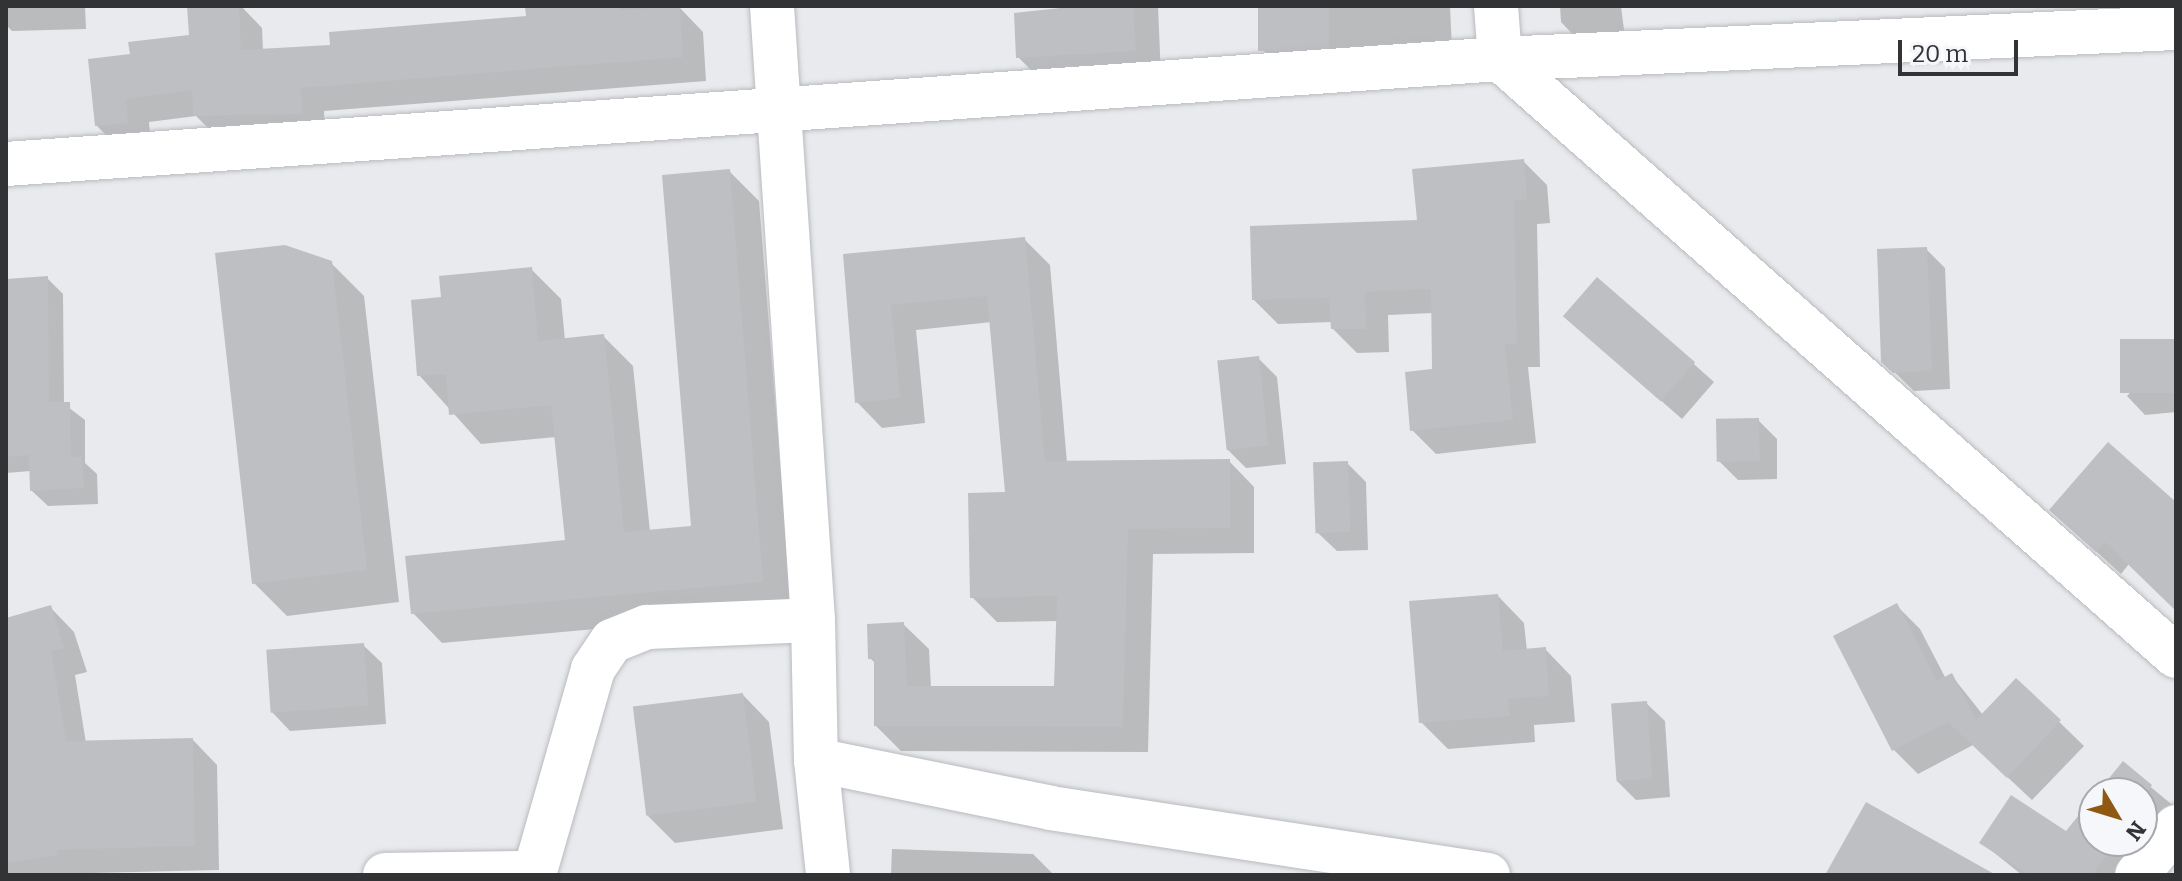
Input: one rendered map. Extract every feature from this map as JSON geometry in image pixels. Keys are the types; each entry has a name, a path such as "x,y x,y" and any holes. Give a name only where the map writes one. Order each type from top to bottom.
{"street":[{"path":"772,6 813,620 816,760 828,875"},
{"path":"1496,6 1500,59 2176,656"},
{"path":"6,164 1500,59 1925,22 2176,28"},
{"path":"385,875 534,874 593,669 612,641 647,627 813,620"},
{"path":"816,760 1051,808 1488,875"},
{"path":"2137,875 2176,827"}],"building":[{"path":"187,6 239,6 241,50 330,45 329,32 526,16 525,6 619,6 620,10 680,6 683,57 301,88 302,114 193,116 192,90 126,99 128,123 95,126 88,59 130,54 128,42 189,35"},
{"path":"1079,6 1133,6 1136,51 1016,58 1014,13"},
{"path":"1258,6 1329,6 1329,51 1258,51"},
{"path":"1524,159 1527,199 1514,201 1517,344 1505,344 1513,420 1410,431 1405,372 1432,369 1431,289 1365,292 1366,329 1331,329 1329,298 1252,300 1250,226 1417,220 1412,169"},
{"path":"730,169 763,582 411,614 405,556 565,540 551,405 449,415 446,374 417,376 411,300 441,297 439,276 532,267 538,341 604,334 624,532 691,526 662,175"},
{"path":"1025,237 1045,461 1230,459 1230,528 1128,529 1123,727 874,726 874,659 868,659 867,624 904,622 907,686 1054,686 1057,596 970,598 968,493 1005,492 987,296 891,305 900,398 855,403 843,254"},
{"path":"285,245 332,261 367,570 252,584 215,253"},
{"path":"1927,247 1932,371 1893,373 1881,362 1877,249"},
{"path":"48,276 49,402 70,402 71,457 82,456 84,488 30,491 29,455 6,457 6,279"},
{"path":"1597,277 1695,362 1661,402 1563,316"},
{"path":"2120,339 2176,339 2176,393 2120,393"},
{"path":"1259,356 1268,446 1227,450 1217,360"},
{"path":"1759,418 1760,461 1717,462 1716,419"},
{"path":"2108,442 2176,502 2176,611 2105,542 2096,552 2049,510"},
{"path":"1348,461 1350,532 1315,533 1313,462"},
{"path":"1498,594 1503,651 1546,647 1549,696 1508,699 1510,716 1419,723 1409,601"},
{"path":"1897,603 1937,681 1952,673 1976,720 2016,678 2061,720 2007,778 1948,722 1892,751 1833,636"},
{"path":"51,605 64,648 51,651 66,741 193,738 195,846 57,850 57,855 6,863 6,618"},
{"path":"364,643 368,706 271,713 266,650"},
{"path":"743,693 756,802 646,816 633,707"},
{"path":"1647,701 1652,779 1617,781 1611,704"},
{"path":"2123,761 2142,777 2110,777"},
{"path":"2011,795 2066,831 2078,816 2078,857 2105,857 2093,875 2029,875 1979,843"},
{"path":"1866,802 1996,875 1825,875"}]}
